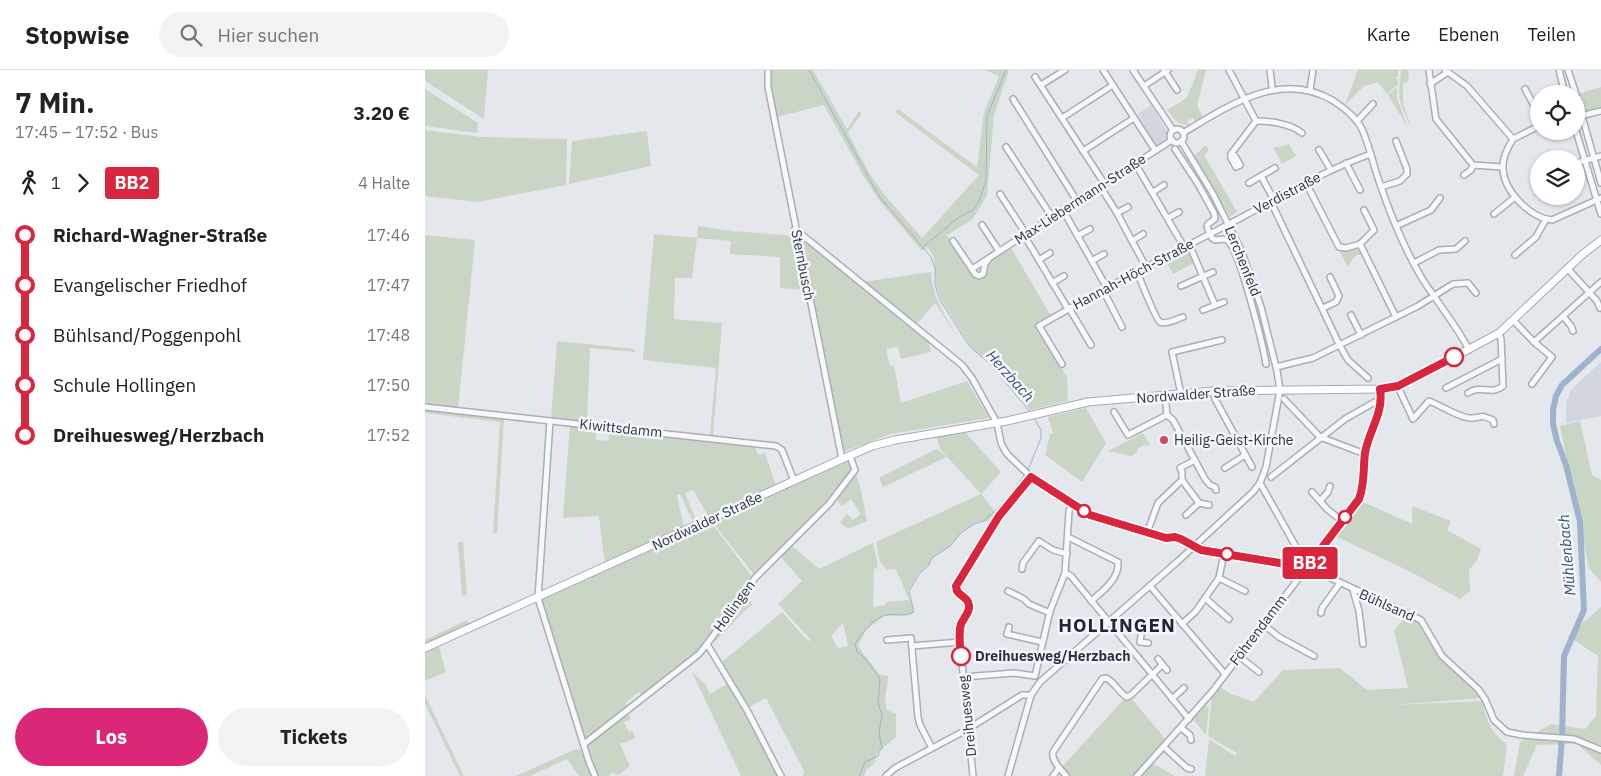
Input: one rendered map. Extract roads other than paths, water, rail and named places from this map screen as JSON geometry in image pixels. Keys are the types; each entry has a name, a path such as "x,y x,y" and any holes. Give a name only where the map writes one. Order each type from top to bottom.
{"main road":[{"name":"Nordwalder Straße","path":"425,648 872,446 895,440 1032,416 1078,404 1213,391 1380,389 1398,386 1499,333 1514,321 1583,254 1601,240"}],"street":[{"name":"Sternbusch","path":"768,70 768,87 842,460"},
{"path":"1041,85 1065,70"},
{"path":"1103,70 1155,150"},
{"path":"1133,70 1173,130"},
{"path":"1229,70 1256,121"},
{"path":"1270,70 1272,87"},
{"path":"1310,90 1313,70"},
{"path":"1429,70 1436,118 1473,165 1503,167"},
{"path":"1559,70 1563,85"},
{"path":"1568,70 1573,85"},
{"path":"1143,86 1166,71 1177,90"},
{"path":"1430,84 1446,71 1467,86 1513,139"},
{"path":"1035,77 1083,151 1146,267"},
{"path":"1062,118 1113,86"},
{"path":"1183,132 1243,98 1272,87 1296,87 1310,90 1325,95 1348,111 1357,121 1366,139 1396,226 1414,263 1433,296 1453,322 1469,350"},
{"path":"1525,89 1530,98"},
{"path":"1013,99 1077,201"},
{"path":"1357,121 1373,104"},
{"path":"1585,114 1601,111"},
{"path":"1083,151 1134,118"},
{"path":"1256,121 1295,127 1302,133"},
{"path":"1231,154 1256,121"},
{"path":"1585,126 1601,183"},
{"path":"1173,130 1179,129 1183,132"},
{"path":"1173,130 1170,135 1172,140 1177,142 1181,141 1184,137 1183,132"},
{"path":"1530,130 1513,139 1503,167 1503,173 1514,198 1546,219 1552,220 1599,199"},
{"name":"Max-Liebermann-Straße","path":"989,258 985,264 983,274 979,276 975,274 971,269 1172,140"},
{"name":"Lerchenfeld","path":"1181,141 1213,194 1254,283 1274,358 1280,390"},
{"path":"1381,187 1400,181 1407,174 1407,169 1396,141"},
{"path":"1006,148 1052,217"},
{"path":"1175,149 1214,214 1215,219 1207,227 1210,233 1215,240 1224,239 1229,242 1252,305 1267,364"},
{"path":"1319,150 1331,170"},
{"path":"1184,162 1187,151"},
{"name":"Verdistraße","path":"1228,224 1331,170 1371,154"},
{"path":"1601,156 1585,160 1599,199 1601,214"},
{"path":"1135,163 1183,247"},
{"path":"1346,163 1360,190"},
{"path":"1464,175 1471,170 1473,165"},
{"path":"1249,183 1275,168"},
{"path":"1261,176 1340,346 1348,360 1368,378"},
{"path":"1306,183 1339,246 1346,248 1360,244 1374,230 1365,210"},
{"path":"1153,192 1164,185"},
{"path":"1000,194 1091,346"},
{"path":"1396,226 1431,210 1440,198"},
{"path":"1493,214 1514,198"},
{"path":"1117,214 1128,207"},
{"path":"1063,210 1093,260 1122,327"},
{"path":"1168,218 1179,212"},
{"path":"1515,255 1536,238 1546,219"},
{"name":"Hannah-Höch-Straße","path":"1062,364 1039,326 1228,224"},
{"path":"982,225 999,251"},
{"path":"795,228 961,365 972,378 997,423"},
{"path":"1079,235 1090,229"},
{"path":"1132,241 1143,234"},
{"path":"1414,263 1439,250 1456,249 1465,240"},
{"path":"953,241 971,269"},
{"path":"1189,244 1215,305"},
{"path":"1360,244 1396,317"},
{"path":"1039,260 1050,253"},
{"path":"1093,260 1104,254"},
{"path":"1568,269 1597,301 1600,308"},
{"path":"1137,272 1155,317 1160,322 1164,323 1183,317"},
{"path":"1181,286 1213,272"},
{"path":"1053,283 1064,276"},
{"path":"1323,308 1337,302 1339,296 1330,276"},
{"path":"1534,342 1601,282"},
{"path":"1276,367 1313,358 1340,346 1396,317 1453,284 1468,283 1477,292"},
{"path":"1203,310 1224,302"},
{"path":"1351,315 1361,335"},
{"path":"1563,316 1573,332"},
{"path":"1514,321 1552,357 1532,384"},
{"path":"1468,393 1475,388 1490,390 1501,388 1503,383 1501,339 1499,333"},
{"path":"1181,394 1172,352 1222,340"},
{"path":"1264,352 1274,358"},
{"path":"1446,388 1502,359"},
{"path":"1398,386 1413,419 1429,401 1452,412 1471,418 1484,416 1493,420 1494,424"},
{"name":"Föhrendamm","path":"1137,776 1189,719 1359,499 1362,491 1365,454 1382,404 1380,389"},
{"path":"1008,776 1031,695 1040,682 1150,586 1253,492 1260,483 1266,467 1280,390"},
{"path":"1213,391 1215,399 1252,467"},
{"path":"1165,395 1167,415 1173,420 1205,479 1216,490"},
{"path":"1271,477 1345,419 1382,398"},
{"path":"1284,399 1320,437 1365,454"},
{"name":"Kiwittsdamm","path":"425,407 777,446 782,450 794,481"},
{"path":"1114,412 1128,435 1167,415"},
{"path":"550,420 538,598 595,776"},
{"name":"Bühlsand","path":"997,423 1004,449 1028,474 1072,504 1097,518 1147,534 1166,538 1175,537 1189,542 1201,550 1307,567 1421,620 1446,661 1479,689 1494,720 1500,727 1514,734 1574,740 1601,750"},
{"path":"1225,468 1245,455"},
{"name":"Hollingen","path":"781,776 748,712 707,644 755,578 829,504 855,470 851,456"},
{"path":"1195,460 1180,468 1182,480 1199,503 1209,506"},
{"name":"Dreihuesweg","path":"973,776 960,642 961,624 969,609 969,604 967,599 957,591 956,586 999,516 1028,474"},
{"path":"1147,534 1158,503 1182,480"},
{"path":"1260,483 1307,567"},
{"path":"1320,501 1328,492 1330,486"},
{"path":"1312,492 1327,509 1342,521"},
{"path":"1186,515 1199,503"},
{"path":"963,677 1014,673 1035,676 1050,613 1065,572 1069,511 1072,504"},
{"path":"1068,538 1118,562 1118,567 1110,584 1091,601"},
{"path":"1022,569 1023,563 1039,541 1053,550 1067,554"},
{"path":"1182,624 1191,616 1219,578 1224,553"},
{"path":"1065,572 1071,576 1189,719"},
{"path":"1219,578 1245,590"},
{"path":"1321,613 1322,608 1340,583"},
{"path":"1150,586 1225,674"},
{"name":"Bühlsand","path":"1353,590 1359,611 1358,619 1363,644"},
{"path":"1008,591 1025,599 1029,604 1050,613"},
{"path":"1205,598 1229,619"},
{"path":"1263,624 1285,640 1314,656"},
{"path":"1009,626 1007,634 1042,642"},
{"path":"1131,649 1140,642 1141,635"},
{"path":"887,640 911,638 918,717 932,748"},
{"path":"912,646 960,642"},
{"path":"1140,642 1148,643"},
{"path":"584,744 699,654 707,644"},
{"path":"1239,656 1259,672"},
{"path":"1158,660 1167,670"},
{"path":"1066,776 1051,756 1102,679 1110,679 1123,695 1127,697 1163,665"},
{"path":"1172,699 1184,688"},
{"path":"886,776 895,768 967,729 1022,695 1031,695"},
{"path":"1181,728 1190,736 1191,740"},
{"path":"1164,747 1191,770"},
{"path":"1053,776 1059,768"}],"waterway":[{"name":"Herzbach","path":"809,70 879,196 931,257 935,268 935,285 940,300 969,346 990,364 1031,413"},
{"path":"923,247 959,217 973,210 979,201 986,181 987,116 1006,70"},
{"name":"Mühlenbach","path":"1559,776 1564,656 1584,610 1580,522 1566,465 1557,441 1553,424 1553,410 1556,396 1562,385 1601,349"},
{"name":"Herzbach","path":"1028,470 1041,438 1041,430 1034,418"},
{"name":"Herzbach","path":"859,776 865,762 878,756 882,748 879,733 882,715 878,703 880,679 865,658 857,652 855,644 867,628 879,618 887,615 906,615 914,612 909,591 920,573 929,565 932,558 950,546 961,533 974,524 984,521 1004,503 1026,473"}],"place":[{"name":"Heilig-Geist-Kirche","path":"1164,440"},
{"name":"Dreihuesweg/Herzbach","path":"961,656"}],"district":[{"name":"HOLLINGEN","path":"1117,625"}]}
